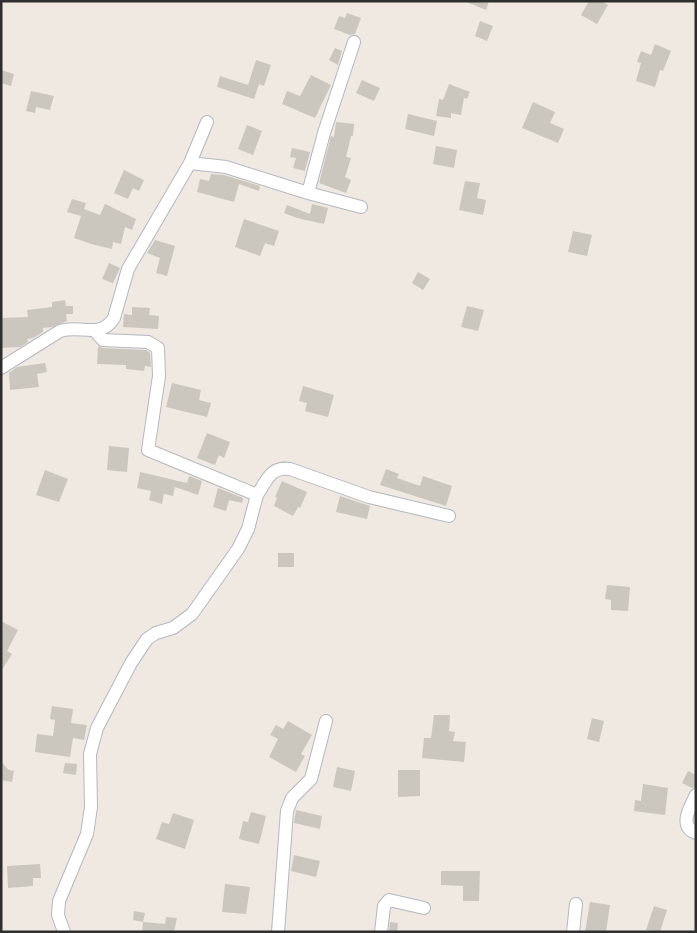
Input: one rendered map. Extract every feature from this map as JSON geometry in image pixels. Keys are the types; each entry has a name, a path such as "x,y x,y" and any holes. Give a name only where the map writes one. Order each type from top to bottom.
{"street":[{"path":"308,194 324,134 354,42"},
{"path":"1,368 60,331 68,328 95,331 106,328 114,318 128,270 190,163 207,122"},
{"path":"190,163 226,167 308,194 362,207"},
{"path":"95,331 103,340 148,342 158,348 159,376 148,450 257,495"},
{"path":"64,932 58,915 60,901 88,829 91,807 90,754 97,728 131,663 147,639 156,633 173,628 192,614 238,549 248,529 257,495 273,471 283,468 290,469 369,497 449,516"},
{"path":"278,932 287,812 292,798 311,779 326,721"},
{"path":"696,795 687,813 686,821 690,831 696,833"},
{"path":"380,932 384,906 389,900 424,908"},
{"path":"573,932 576,904"}],"building":[{"path":"464,1 489,1 486,10"},
{"path":"589,1 601,1 608,5 597,24 581,15"},
{"path":"347,13 361,18 355,34 350,35 334,29 339,16 345,18"},
{"path":"480,21 493,26 487,41 475,36"},
{"path":"655,44 671,51 663,71 660,70 655,87 636,81 641,63 637,62 641,51 651,55"},
{"path":"335,48 342,51 338,65 329,60"},
{"path":"256,60 271,65 264,86 259,84 254,99 217,87 220,76 248,85"},
{"path":"1,70 14,74 11,86 1,83"},
{"path":"311,75 331,85 315,118 282,104 287,91 300,96"},
{"path":"362,80 380,88 374,101 356,93"},
{"path":"449,84 470,92 467,99 464,98 461,115 451,113 451,118 436,116 439,99 443,100"},
{"path":"31,91 54,96 50,110 36,107 35,113 26,111"},
{"path":"533,102 555,112 550,123 564,129 558,143 522,128"},
{"path":"408,114 437,121 434,136 405,129"},
{"path":"336,122 354,124 353,136 351,136 346,157 351,158 345,177 351,180 346,193 319,183 331,136 334,137"},
{"path":"247,125 262,131 253,155 238,149"},
{"path":"436,146 457,150 454,168 433,164"},
{"path":"292,148 310,152 305,171 293,168 296,158 290,157"},
{"path":"124,170 144,180 139,191 133,188 128,199 114,193"},
{"path":"211,174 224,175 260,186 259,191 239,184 234,202 197,192 200,179 209,181"},
{"path":"465,181 480,183 477,198 486,200 483,215 459,210"},
{"path":"72,199 86,203 84,209 100,215 105,204 136,219 132,230 125,227 121,244 113,242 112,249 74,238 81,216 67,212"},
{"path":"312,204 328,208 324,224 284,213 287,205 310,214"},
{"path":"244,219 279,231 274,246 265,243 260,256 235,247"},
{"path":"573,231 592,235 587,256 568,252"},
{"path":"155,240 175,246 167,276 156,273 160,258 147,253"},
{"path":"109,263 120,268 113,283 102,279"},
{"path":"418,272 430,279 423,290 412,283"},
{"path":"65,300 66,306 73,306 73,314 66,314 67,321 52,327 43,328 43,332 27,339 28,342 20,347 1,348 1,318 28,317 27,310 52,307 52,302"},
{"path":"467,306 484,310 478,331 461,327"},
{"path":"132,307 150,308 149,315 159,316 158,329 123,327 124,314 132,315"},
{"path":"98,346 103,348 146,350 150,353 151,367 145,366 144,371 126,369 126,365 97,364"},
{"path":"45,363 47,372 37,374 39,387 10,390 9,373 17,367"},
{"path":"172,383 201,390 199,400 211,403 207,417 166,407"},
{"path":"303,386 334,395 328,417 305,411 307,403 299,401"},
{"path":"207,433 230,442 224,458 219,455 215,465 197,458"},
{"path":"109,446 129,448 127,472 107,470"},
{"path":"386,469 399,474 397,478 420,486 423,476 452,486 446,506 380,485"},
{"path":"45,470 68,479 59,502 36,495"},
{"path":"140,472 187,483 189,476 202,481 198,495 175,487 173,496 164,494 162,504 149,500 151,491 137,488"},
{"path":"282,481 307,492 300,508 298,507 293,516 274,506 277,498 275,497"},
{"path":"218,488 243,498 242,503 229,500 226,511 213,507"},
{"path":"340,496 370,506 367,519 336,512"},
{"path":"278,553 294,553 294,567 278,567"},
{"path":"607,585 630,587 628,611 611,610 611,600 605,599"},
{"path":"1,621 18,630 7,651 12,654 1,671"},
{"path":"52,706 73,709 71,723 87,725 84,740 73,738 70,757 35,752 37,734 53,736 55,720 50,719"},
{"path":"434,715 450,715 449,731 455,732 453,741 466,742 464,762 422,758 424,738 431,738"},
{"path":"592,718 604,721 599,742 587,739"},
{"path":"288,721 312,735 301,754 305,756 296,772 269,757 278,739 270,735 276,725 283,729"},
{"path":"1,762 9,770 14,771 12,782 1,780"},
{"path":"65,763 77,764 76,775 63,773"},
{"path":"337,767 355,771 351,791 333,787"},
{"path":"398,770 420,770 420,796 398,797"},
{"path":"688,771 696,775 696,787 692,788 682,783"},
{"path":"643,784 668,788 665,815 634,811 635,800 641,801"},
{"path":"296,810 322,816 320,829 294,823"},
{"path":"251,812 266,816 259,844 239,839 243,821 248,822"},
{"path":"173,813 194,820 185,849 156,839 162,822 169,824"},
{"path":"294,855 320,861 316,877 291,871"},
{"path":"40,864 41,878 33,878 33,886 8,888 7,866"},
{"path":"441,871 480,871 479,901 463,901 463,886 441,885"},
{"path":"225,884 250,887 246,914 222,912"},
{"path":"590,902 610,905 606,932 585,932"},
{"path":"654,906 667,910 660,932 646,930"},
{"path":"134,911 145,913 143,922 133,920"},
{"path":"166,917 177,918 174,932 142,932 143,922 165,924"},
{"path":"390,922 398,923 397,932 389,932"}]}
